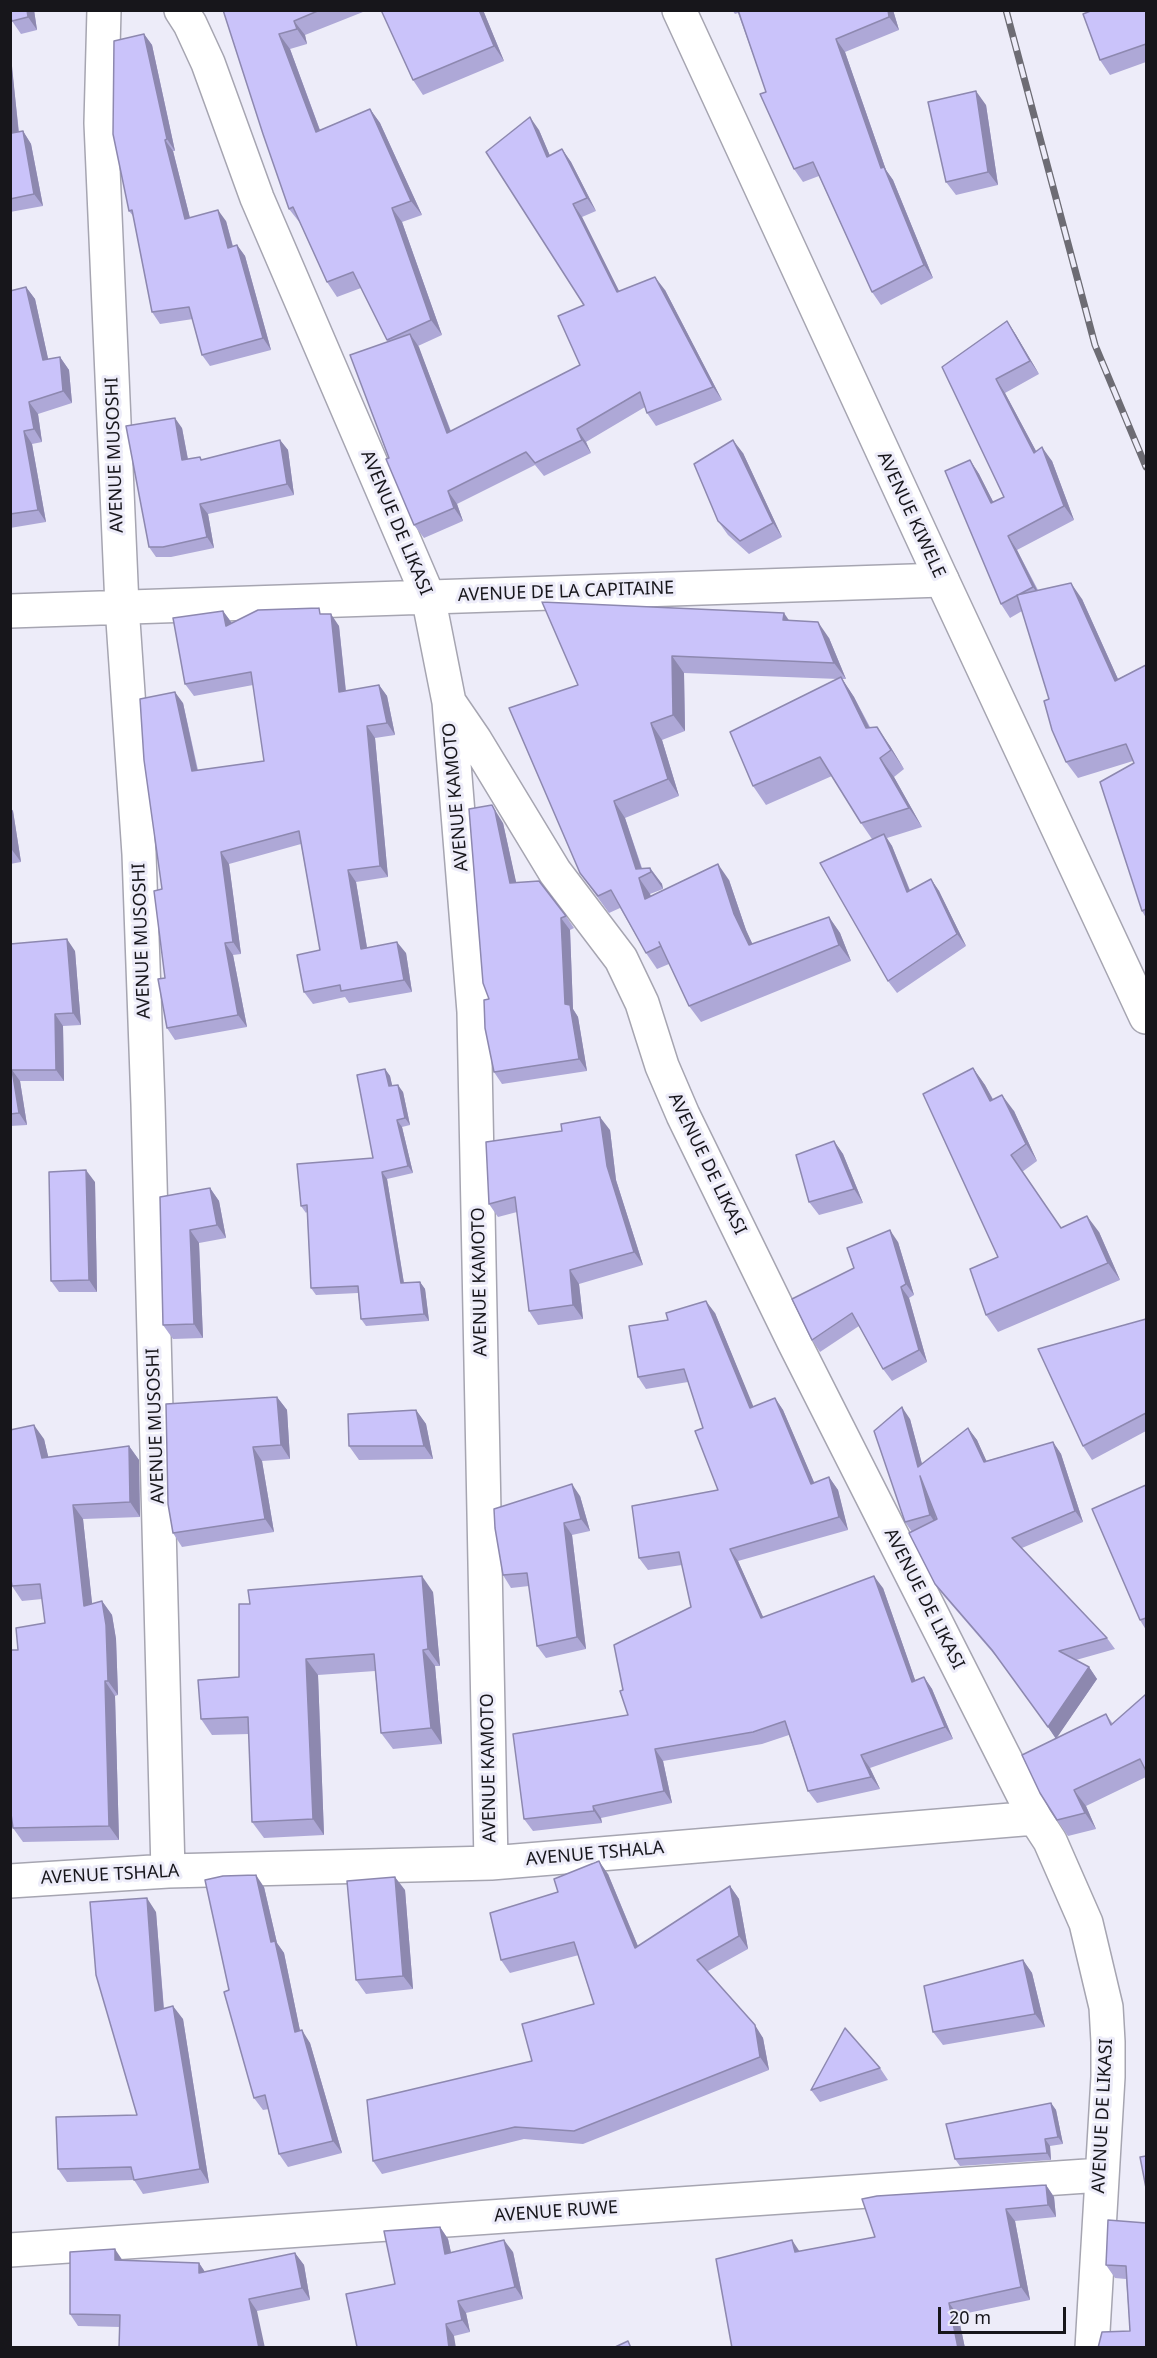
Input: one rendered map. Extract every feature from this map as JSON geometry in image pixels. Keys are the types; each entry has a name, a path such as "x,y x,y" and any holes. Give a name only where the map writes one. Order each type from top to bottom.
{"street":[{"name":"AVENUE MUSOSHI","path":"104,10 101,123 122,606 140,878 168,1871"},
{"name":"AVENUE DE LIKASI","path":"181,10 208,63 257,198 428,596 448,702 475,740 555,872 621,959 642,1003 662,1066 683,1114 794,1342 1035,1818 1050,1841 1086,1923 1106,2007 1108,2077 1092,2348"},
{"name":"AVENUE KIWELE","path":"679,10 1146,1017"},
{"name":"AVENUE DE LA CAPITAINE","path":"10,611 942,580"},
{"name":"AVENUE KAMOTO","path":"448,702 474,1012 491,1863"},
{"name":"AVENUE TSHALA","path":"10,1881 168,1871 491,1863 1035,1818"},
{"name":"AVENUE RUWE","path":"10,2250 1101,2175"}],"building":[{"path":"10,10 27,10 28,17 12,21"},
{"path":"223,10 320,10 294,21 297,29 279,34 316,132 370,109 411,201 392,208 431,320 387,340 353,272 327,282 293,207 289,209"},
{"path":"381,10 479,10 494,46 413,80"},
{"path":"738,10 888,10 889,17 836,39 881,168 884,167 924,265 872,292 813,162 794,169 760,94 766,92"},
{"path":"1093,10 1146,10 1146,44 1100,60 1083,14"},
{"path":"144,34 167,139 165,140 185,219 218,210 228,248 237,245 263,338 202,355 189,307 152,312 132,210 129,211 113,134 114,41"},
{"path":"976,91 988,172 946,182 928,102"},
{"path":"530,117 547,157 562,149 587,198 573,204 617,292 655,277 713,387 647,413 640,392 577,429 582,440 535,463 526,452 448,491 454,508 414,525 386,459 389,458 350,355 410,334 447,433 580,365 558,316 584,305 486,152"},
{"path":"10,120 12,133 23,131 34,194 10,199"},
{"path":"26,287 43,360 60,357 63,391 29,402 34,429 24,431 38,510 10,514 10,291"},
{"path":"1007,321 1030,361 996,379 1034,453 1042,447 1064,506 1008,536 1033,587 1001,604 945,471 970,460 991,503 1004,497 942,367"},
{"path":"175,418 182,460 200,457 201,460 280,440 287,484 200,504 207,537 163,547 149,547 126,426"},
{"path":"733,440 773,523 740,541 718,521 694,464"},
{"path":"1071,583 1115,681 1146,665 1146,909 1142,911 1100,782 1134,763 1126,744 1066,762 1052,730 1044,701 1049,699 1017,595"},
{"path":"542,602 784,613 783,620 818,622 834,663 672,656 673,715 651,723 668,779 614,801 636,869 650,868 651,872 639,878 645,899 718,864 734,914 749,945 829,917 839,945 689,1006 661,946 646,953 611,890 598,896 580,873 509,708 578,685"},
{"path":"319,608 320,614 331,614 339,692 379,685 387,723 367,726 380,866 348,870 361,949 397,942 404,980 341,991 340,985 304,992 297,955 320,950 299,831 221,852 233,942 225,943 238,1015 167,1028 158,979 165,978 154,891 162,889 144,760 140,699 175,692 192,771 264,761 251,672 185,684 173,618 223,611 226,626 258,610"},
{"path":"841,677 866,728 877,727 891,750 880,758 909,808 861,823 820,757 753,786 730,732"},
{"path":"492,805 510,883 539,881 566,916 561,918 565,1004 570,1005 579,1059 494,1072 485,1028 484,1000 489,999 483,983 469,809"},
{"path":"884,834 907,892 931,879 957,934 888,981 820,863"},
{"path":"67,939 73,1013 55,1014 56,1070 12,1070 19,1113 10,1114 10,944"},
{"path":"973,1068 990,1101 1002,1095 1026,1144 1011,1155 1061,1228 1087,1216 1108,1263 986,1315 970,1269 998,1257 923,1094"},
{"path":"385,1069 389,1086 398,1085 405,1118 397,1120 408,1166 382,1172 401,1283 420,1282 424,1314 361,1319 358,1286 311,1288 307,1205 301,1206 297,1164 373,1158 357,1075"},
{"path":"600,1117 607,1166 634,1252 570,1270 573,1305 529,1311 515,1197 489,1204 486,1142 562,1131 561,1124"},
{"path":"834,1141 854,1189 809,1202 796,1155"},
{"path":"86,1170 89,1280 51,1281 49,1172"},
{"path":"210,1188 217,1225 190,1230 194,1324 163,1325 160,1197"},
{"path":"890,1230 906,1284 901,1287 919,1350 883,1369 852,1313 812,1340 792,1299 854,1268 847,1248"},
{"path":"706,1301 750,1408 775,1398 811,1484 829,1477 839,1517 730,1549 761,1618 874,1576 912,1682 924,1677 945,1727 861,1755 871,1777 808,1791 785,1721 753,1732 655,1749 664,1791 593,1806 594,1811 524,1819 513,1734 628,1715 620,1691 623,1690 614,1645 691,1607 679,1552 639,1558 632,1506 718,1490 695,1431 703,1428 684,1369 638,1377 629,1326 668,1320 666,1313"},
{"path":"1146,1319 1146,1413 1083,1446 1038,1349"},
{"path":"277,1397 281,1445 253,1447 265,1519 173,1533 168,1504 166,1404"},
{"path":"902,1407 918,1467 968,1428 984,1462 1053,1442 1075,1511 1012,1538 1107,1638 1059,1651 1089,1667 1048,1727 992,1650 935,1584 909,1533 937,1519 920,1476 930,1515 905,1522 874,1431"},
{"path":"416,1410 424,1446 349,1446 348,1414"},
{"path":"34,1425 42,1458 129,1446 130,1502 73,1505 84,1606 102,1601 106,1625 108,1681 105,1681 109,1826 13,1828 10,1807 10,1650 18,1650 16,1628 45,1623 40,1584 12,1586 10,1574 10,1430"},
{"path":"572,1484 581,1519 564,1523 577,1637 537,1646 527,1573 503,1575 494,1509"},
{"path":"1146,1485 1146,1618 1140,1620 1092,1509"},
{"path":"422,1576 428,1649 423,1650 431,1728 381,1733 374,1654 306,1659 313,1819 252,1822 248,1717 201,1719 198,1680 239,1677 239,1604 250,1604 248,1590"},
{"path":"1145,1695 1146,1771 1140,1759 1074,1790 1085,1813 1057,1820 1040,1793 1022,1755 1106,1714 1111,1725"},
{"path":"599,1861 635,1948 730,1886 739,1936 697,1960 755,2025 760,2057 574,2131 515,2127 373,2161 367,2100 532,2061 522,2024 594,2004 574,1942 501,1960 490,1913 558,1892 554,1879"},
{"path":"256,1875 271,1942 275,1941 295,2032 302,2030 333,2141 279,2154 265,2095 254,2098 224,1992 229,1990 205,1880 223,1876"},
{"path":"395,1877 403,1976 356,1980 347,1881"},
{"path":"147,1898 155,2011 173,2006 200,2169 134,2180 131,2167 58,2169 56,2117 137,2115 96,1975 90,1902"},
{"path":"1023,1960 1035,2014 933,2032 924,1986"},
{"path":"845,2028 880,2068 811,2090"},
{"path":"1051,2103 1058,2137 1045,2139 1047,2153 955,2159 946,2124"},
{"path":"1146,2156 1146,2188 1140,2157"},
{"path":"1046,2185 1048,2205 1006,2209 1021,2287 949,2303 958,2348 732,2348 716,2259 792,2240 795,2252 875,2237 862,2199 877,2196"},
{"path":"1108,2220 1146,2223 1146,2348 1098,2348 1102,2332 1130,2331 1126,2266 1106,2265"},
{"path":"440,2227 445,2254 504,2240 515,2287 458,2301 462,2320 446,2324 449,2348 353,2348 357,2347 346,2294 395,2284 384,2231"},
{"path":"115,2249 115,2260 199,2263 199,2273 295,2253 302,2288 249,2299 259,2348 119,2348 120,2315 70,2314 70,2252"},
{"path":"628,2341 631,2348 613,2348"}],"railway":[{"path":"1006,10 1095,345 1146,467"}]}
